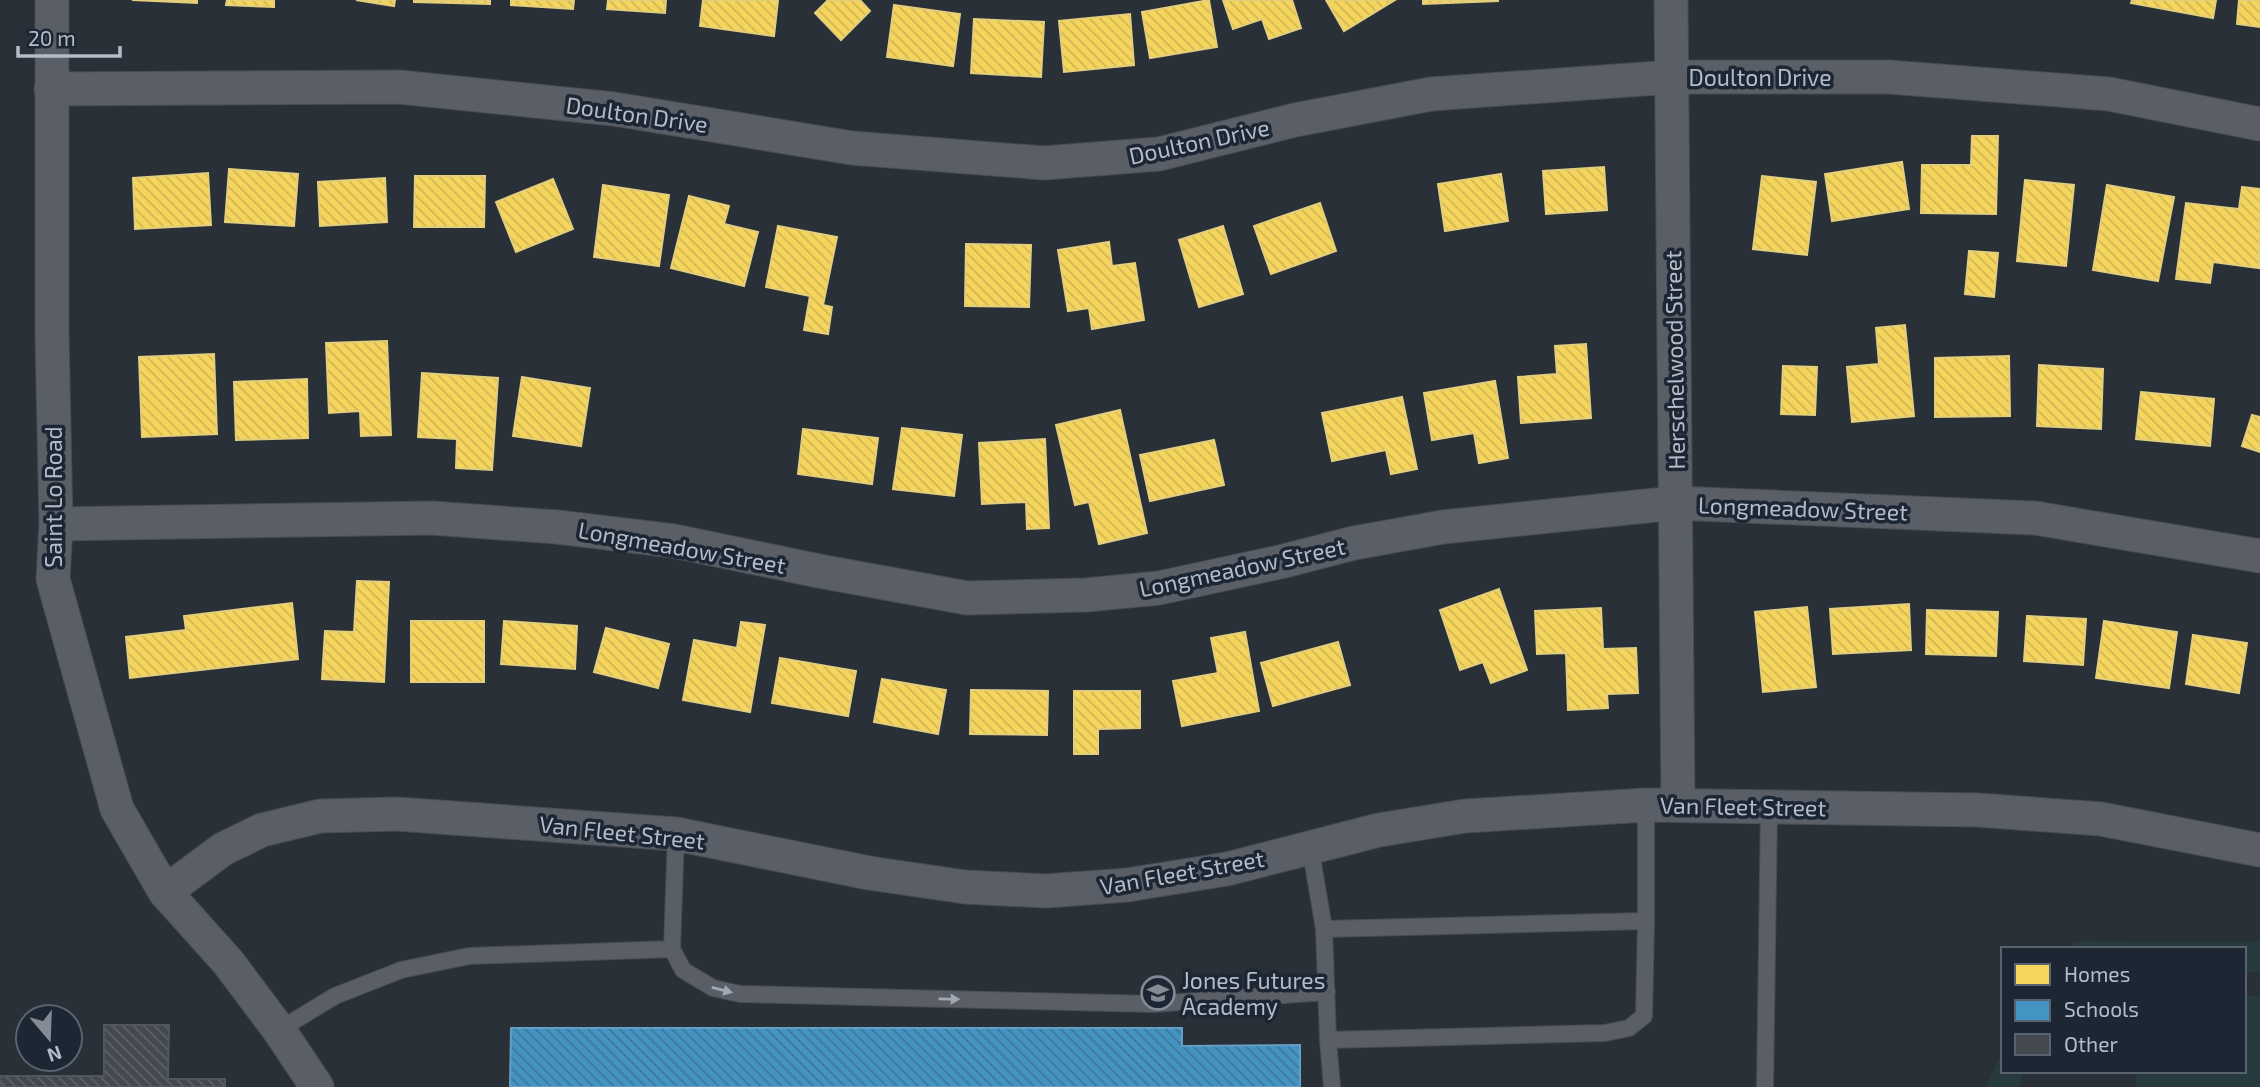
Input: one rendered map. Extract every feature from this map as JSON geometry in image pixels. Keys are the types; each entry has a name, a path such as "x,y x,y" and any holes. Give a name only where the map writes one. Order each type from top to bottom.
{"street":[{"name":"Saint Lo Road","path":"52,0 52,334 56,524 53,579 117,810 165,892 228,962 279,1030 317,1087"},
{"name":"Herschelwood Street","path":"1662,805 1675,503 1671,0"},
{"name":"Doulton Drive","path":"51,89 399,87 614,108 852,148 1044,163 1160,154 1295,120 1431,94 1672,77 1889,77 2109,94 2260,124"},
{"name":"Longmeadow Street","path":"56,524 431,518 557,527 674,541 967,598 1086,595 1158,588 1280,562 1354,542 1443,527 1675,503 2035,517 2260,556"},
{"name":"Van Fleet Street","path":"165,892 233,844 262,830 320,816 397,814 676,834 869,873 965,887 1046,891 1127,885 1214,871 1379,830 1465,816 1662,805 1977,810 2101,819 2260,850"}],"lane":[{"path":"1328,1040 1605,1033 1629,1028 1644,1016 1647,921 1662,805"},
{"path":"1765,1087 1769,806"},
{"path":"676,834 671,949 683,970 713,988 740,994 1153,1004 1327,992"},
{"path":"1310,846 1324,929 1332,1087"},
{"path":"1324,929 1647,921"},
{"path":"279,1030 335,996 401,970 469,956 671,949"}],"green space":[{"path":"2073,941 2260,942 2260,972 2246,972 2246,947 2073,947"},
{"path":"2246,996 2260,996 2260,1087 2136,1087 2136,1073 2246,1073"},
{"path":"2001,1053 2001,1073 2024,1073 2018,1087 1986,1087"}],"building: Homes":[{"path":"132,0 197,0 197,3"},
{"path":"227,0 274,0 274,7 226,5"},
{"path":"356,0 395,0 394,6"},
{"path":"490,0 490,4 414,2"},
{"path":"511,0 574,0 573,9 511,5"},
{"path":"608,0 666,0 665,13 607,9"},
{"path":"703,0 778,0 774,36 700,26"},
{"path":"828,0 860,0 870,11 841,40 815,13"},
{"path":"1209,0 1217,47 1150,58 1142,12"},
{"path":"1223,0 1292,0 1301,28 1269,39 1262,19 1233,29"},
{"path":"1326,0 1395,0 1344,31"},
{"path":"1423,0 1498,0 1498,1 1423,4"},
{"path":"2132,0 2216,0 2213,18 2131,3"},
{"path":"2239,0 2260,0 2260,27 2237,24"},
{"path":"894,5 960,14 953,66 887,57"},
{"path":"1130,14 1134,65 1064,72 1059,21"},
{"path":"974,19 1044,22 1041,77 971,73"},
{"path":"1972,136 1998,136 1996,214 1921,213 1922,165 1971,165"},
{"path":"1902,162 1909,209 1832,221 1825,174"},
{"path":"1604,167 1607,210 1546,214 1543,171"},
{"path":"229,169 298,174 294,226 225,222"},
{"path":"208,173 211,225 135,229 133,178"},
{"path":"1501,174 1508,221 1445,231 1438,184"},
{"path":"415,176 485,176 484,227 414,227"},
{"path":"1762,176 1816,182 1807,255 1753,249"},
{"path":"385,178 387,222 320,226 318,182"},
{"path":"553,179 573,229 516,252 496,202"},
{"path":"2025,180 2074,185 2066,266 2017,261"},
{"path":"603,185 669,195 659,266 594,257"},
{"path":"2107,185 2174,197 2158,281 2093,270"},
{"path":"2242,187 2260,189 2259,268 2213,262 2210,283 2176,279 2186,203 2239,209"},
{"path":"689,196 729,206 724,224 758,232 744,286 671,268"},
{"path":"1320,203 1336,251 1271,274 1254,226"},
{"path":"778,226 837,237 823,305 832,307 828,334 804,330 810,296 766,287"},
{"path":"1223,226 1243,294 1199,307 1179,240"},
{"path":"1109,242 1112,266 1135,263 1144,320 1092,329 1089,308 1068,311 1058,250"},
{"path":"966,244 1031,245 1029,307 965,306"},
{"path":"1969,251 1998,253 1994,297 1965,294"},
{"path":"1905,325 1914,416 1852,422 1847,367 1879,364 1876,328"},
{"path":"387,341 391,435 361,436 360,411 329,413 326,343"},
{"path":"1586,344 1591,418 1521,423 1518,377 1557,374 1555,346"},
{"path":"214,354 217,434 142,437 139,357"},
{"path":"2009,356 2010,416 1935,417 1935,358"},
{"path":"2039,365 2103,369 2101,429 2037,426"},
{"path":"1783,366 1817,367 1815,415 1781,414"},
{"path":"422,373 498,378 492,470 456,468 457,439 418,437"},
{"path":"522,377 590,388 581,446 513,436"},
{"path":"307,379 308,438 236,440 234,382"},
{"path":"1495,381 1508,458 1479,463 1474,433 1432,440 1424,393"},
{"path":"2141,392 2214,399 2210,446 2136,439"},
{"path":"1402,397 1417,469 1391,474 1386,450 1332,461 1322,413"},
{"path":"1120,410 1147,533 1099,544 1089,502 1075,505 1056,425"},
{"path":"2252,415 2260,417 2260,452 2242,446"},
{"path":"902,428 962,435 954,496 893,489"},
{"path":"803,429 878,438 872,484 798,474"},
{"path":"1045,439 1049,528 1027,529 1026,502 982,504 979,443"},
{"path":"1214,440 1224,485 1150,501 1140,455"},
{"path":"357,581 389,582 384,682 322,679 325,631 354,632"},
{"path":"1499,589 1527,670 1491,683 1483,662 1460,670 1440,610"},
{"path":"292,603 298,659 130,678 126,637 186,630 184,616"},
{"path":"1909,604 1911,650 1833,654 1830,609"},
{"path":"1807,607 1816,687 1763,692 1755,612"},
{"path":"1601,608 1603,649 1636,648 1638,693 1607,694 1608,708 1568,710 1566,653 1537,654 1535,611"},
{"path":"1927,610 1998,612 1996,656 1926,654"},
{"path":"2027,616 2086,619 2083,665 2024,661"},
{"path":"411,621 484,621 484,682 411,682"},
{"path":"504,621 577,626 575,669 501,664"},
{"path":"2104,621 2177,632 2169,688 2096,678"},
{"path":"741,622 765,625 750,712 683,700 694,640 737,648"},
{"path":"606,628 669,644 658,688 594,672"},
{"path":"1245,632 1259,711 1182,726 1173,681 1218,673 1211,638"},
{"path":"2193,635 2247,643 2239,693 2186,684"},
{"path":"1338,642 1350,685 1273,706 1261,663"},
{"path":"780,658 856,671 848,716 772,703"},
{"path":"882,679 946,690 938,734 874,722"},
{"path":"971,690 1048,691 1047,735 970,734"},
{"path":"1074,691 1140,691 1140,728 1098,729 1098,754 1074,754"}],"building: Schools":[{"path":"511,1028 1182,1028 1182,1046 1300,1045 1300,1087 510,1087"}],"building: Other":[{"path":"104,1025 169,1025 168,1079 225,1079 225,1087 0,1087 0,1076 104,1076"}],"place":[{"name":"Jones Futures Academy","path":"1158,993"}]}
